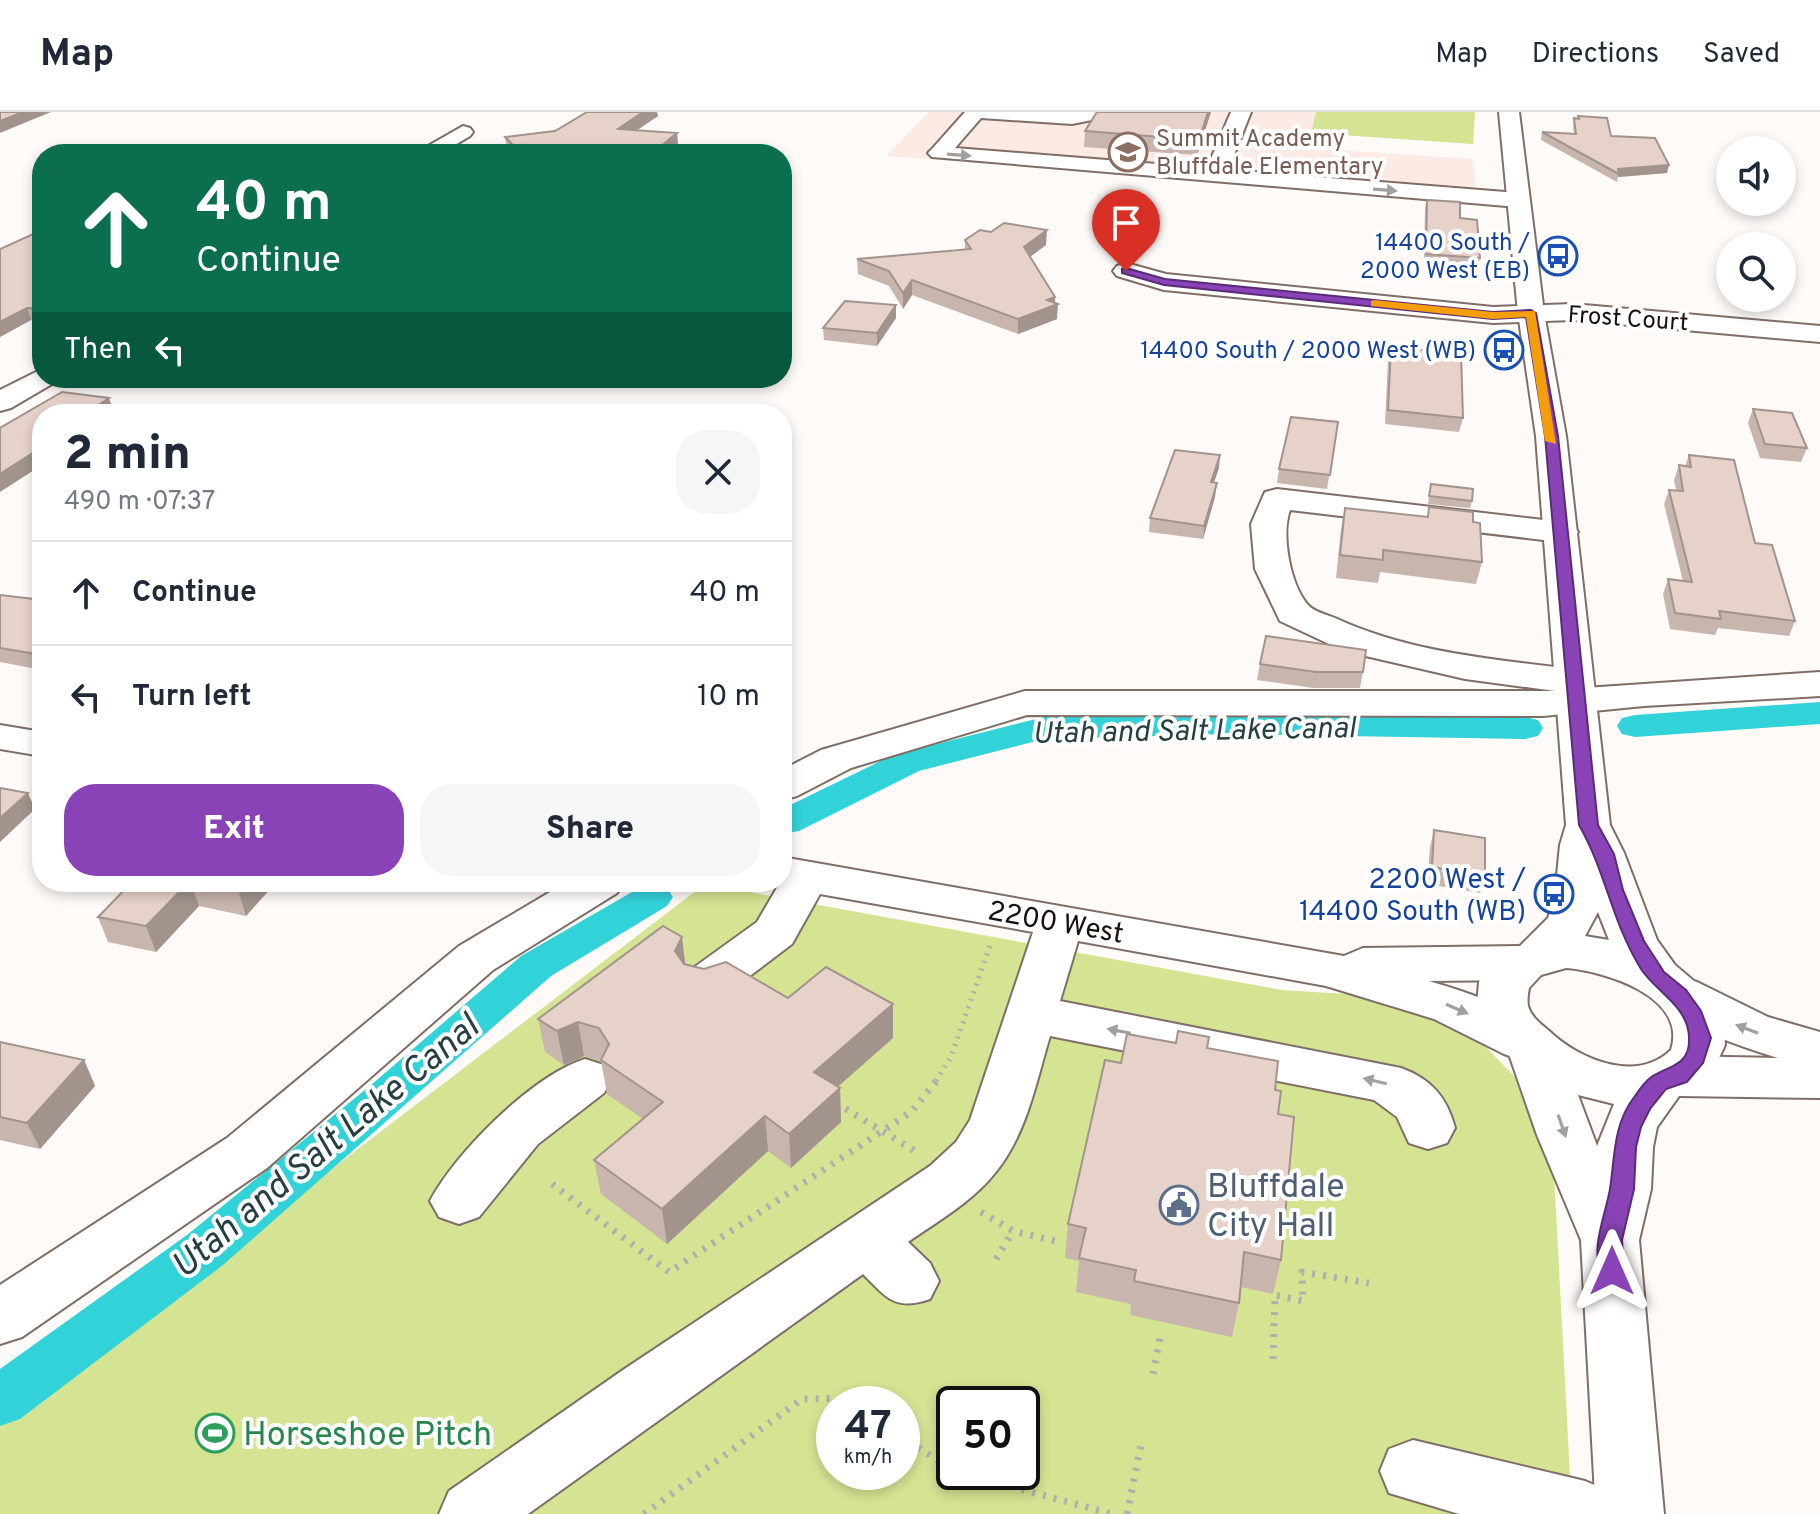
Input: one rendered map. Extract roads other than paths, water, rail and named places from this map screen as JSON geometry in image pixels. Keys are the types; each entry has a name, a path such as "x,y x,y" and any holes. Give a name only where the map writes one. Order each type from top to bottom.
{"main road":[{"path":"1088,112 1085,116 1072,118 976,112 939,153 1518,200"},
{"path":"1215,175 1241,112"},
{"path":"1509,112 1531,313 1551,436 1588,825 1605,854 1613,890 1634,941 1694,1016 1700,1038 1696,1057 1641,1104 1630,1127 1622,1189 1610,1240 1630,1514"},
{"path":"442,144 463,132"},
{"name":"Frost Court","path":"1126,271 1164,282 1493,315 1573,312 1820,334"},
{"path":"0,402 32,384"},
{"path":"1561,532 1277,499 1268,524 1273,569 1293,613 1357,643 1574,691 1820,684"},
{"path":"792,782 836,759 1025,703 1543,704 1574,691"},
{"path":"0,737 32,742"},
{"path":"1588,825 1579,849 1580,888 1569,927 1504,981 1501,1000 1507,1020 1529,1047 1610,1240"},
{"name":"2200 West","path":"794,874 1329,969 1452,1006 1529,1047"},
{"path":"0,1318 247,1153 476,958 585,892"},
{"path":"707,983 775,933 788,892"},
{"path":"473,1514 646,1390 950,1182 976,1157 996,1125 1060,922"},
{"path":"1530,959 1565,951 1596,953 1628,962 1751,1031 1820,1051"},
{"name":"2200 West","path":"1329,969 1375,964 1530,959"},
{"path":"1031,1014 1382,1082 1401,1088 1415,1098 1424,1110 1428,1128"},
{"path":"1529,1047 1570,1073 1601,1083 1632,1086 1669,1079 1820,1078"},
{"path":"459,1201 519,1129 585,1079"},
{"path":"866,1239 909,1281"},
{"path":"1413,1471 1585,1514"}],"waterway":[{"name":"Utah and Salt Lake Canal","path":"1635,726 1820,713"},
{"name":"Utah and Salt Lake Canal","path":"792,820 906,763 1044,728 1229,723 1525,728"},
{"name":"Utah and Salt Lake Canal","path":"0,1401 205,1250 536,966 653,897"}],"place":[{"name":"Summit Academy Bluffdale Elementary","path":"1128,152"},
{"name":"14400 South / 2000 West (EB)","path":"1558,256"},
{"name":"14400 South / 2000 West (WB)","path":"1504,350"},
{"name":"2200 West / 14400 South (WB)","path":"1554,894"},
{"name":"Bluffdale City Hall","path":"1179,1205"},
{"name":"Horseshoe Pitch","path":"215,1433"}]}
